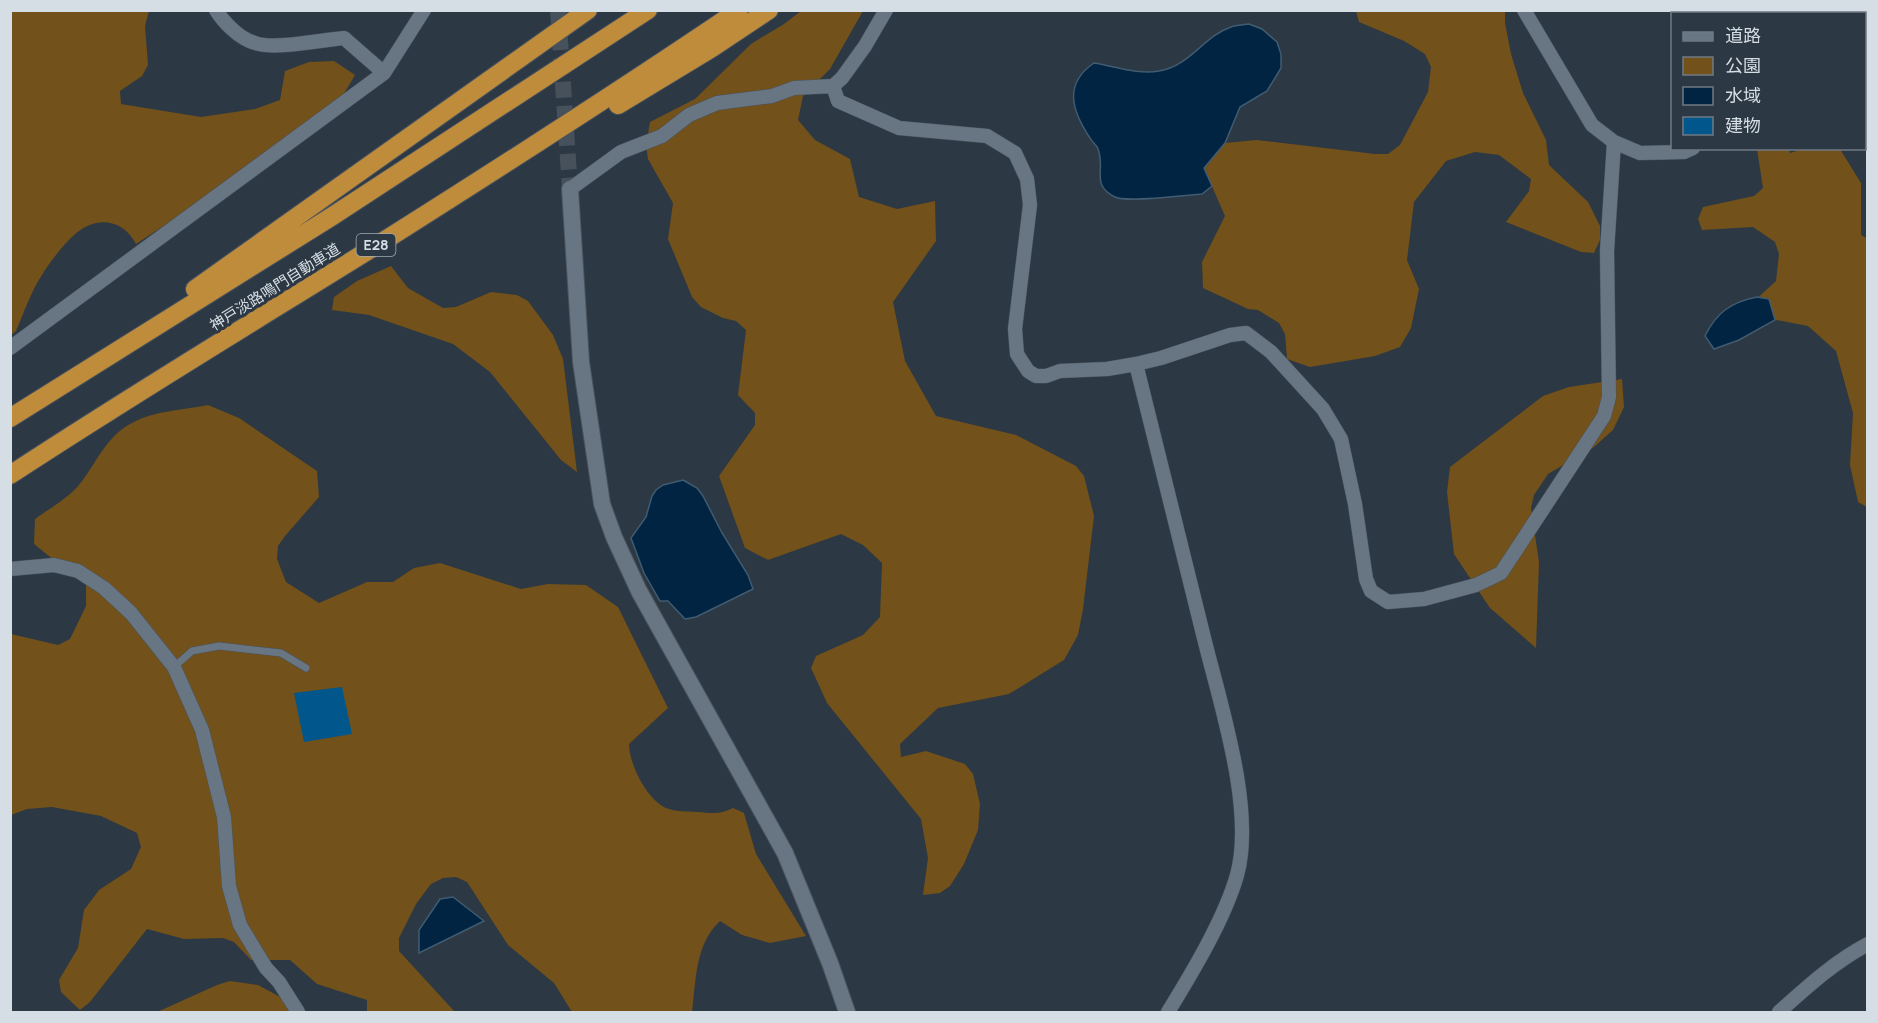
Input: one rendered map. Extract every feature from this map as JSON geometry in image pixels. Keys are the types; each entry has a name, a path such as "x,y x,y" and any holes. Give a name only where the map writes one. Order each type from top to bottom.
{"highway":[{"path":"47,394 588,10"},
{"name":"神戸淡路鳴門自動車道","path":"10,418 331,217 648,10"},
{"name":"神戸淡路鳴門自動車道","path":"10,475 390,237 620,90 739,10"},
{"path":"390,237 470,195 712,48 769,10"}],"street":[{"path":"216,10 226,25 254,43 277,45 344,38 384,73"},
{"path":"10,348 384,73 424,10"},
{"path":"847,1012 830,963 785,853 626,567 602,504 580,362 570,189 621,152 662,136 689,115 717,103 772,96 794,88 833,86 842,78 865,46 886,10"},
{"path":"1524,10 1592,125 1614,142 1640,153 1688,150"},
{"path":"833,86 838,101 899,128 987,136 1015,153 1027,179 1030,206 1015,329 1017,354 1028,371 1036,376 1046,376 1060,371 1107,369 1136,364 1230,335 1246,333 1270,352 1323,409 1341,439 1355,504 1366,579 1371,591 1388,602 1424,599 1476,585 1501,573 1604,416 1609,397 1607,251 1614,142"},
{"path":"1136,364 1224,721 1241,806 1242,842 1238,874 1223,911 1190,977 1168,1012"},
{"path":"10,569 54,565 78,571 104,588 130,613 174,667 205,741 224,817 230,886 240,925 266,968 279,982 298,1012"},
{"path":"1779,1012 1846,955 1868,944"}],"lane":[{"path":"174,667 192,651 219,646 281,653 306,668"}],"green space":[{"path":"11,11 149,11 145,26 148,65 142,76 120,91 121,104 201,117 255,109 280,100 285,71 309,62 334,61 355,75 342,97 244,173 136,244 124,229 108,223 91,224 74,235 61,248 38,281 16,331 11,335"},
{"path":"801,11 863,11 830,69 803,96 798,120 815,140 850,159 859,197 897,209 935,201 936,241 893,302 905,361 936,416 1016,435 1076,466 1084,476 1094,516 1078,635 1064,660 1009,694 938,708 900,744 901,757 926,751 965,764 973,774 980,804 978,830 964,864 950,886 940,893 923,895 928,858 921,819 827,703 811,668 816,656 863,635 880,617 882,563 863,545 841,534 768,560 745,548 719,476 755,425 755,413 738,395 746,330 736,321 723,318 701,307 692,297 668,239 673,203 648,159 646,146 650,122 695,99 751,44"},
{"path":"1356,11 1505,11 1511,54 1523,93 1546,140 1549,165 1588,202 1600,226 1600,240 1594,253 1581,252 1506,222 1529,191 1531,179 1499,155 1475,152 1446,161 1414,202 1407,260 1419,289 1411,328 1400,347 1375,356 1310,367 1287,359 1285,334 1279,323 1258,310 1248,309 1203,288 1202,262 1225,216 1204,168 1225,143 1257,140 1375,154 1388,154 1400,145 1428,92 1431,67 1425,54 1404,41 1359,22"},
{"path":"1757,150 1789,150 1790,153 1800,150 1841,150 1861,183 1861,235 1868,239 1867,507 1858,502 1850,465 1853,413 1836,351 1808,326 1771,319 1753,302 1776,281 1779,254 1775,242 1753,227 1702,230 1698,219 1703,207 1754,196 1763,188"},
{"path":"391,266 408,288 443,308 456,307 491,292 517,295 528,301 553,335 563,359 577,472 561,460 490,372 453,344 369,315 332,310 334,297 357,281"},
{"path":"1622,379 1624,407 1613,430 1594,447 1548,474 1534,495 1531,508 1539,562 1536,648 1490,608 1454,554 1447,492 1450,467 1543,396 1569,387"},
{"path":"208,405 239,418 317,471 319,497 278,546 277,559 286,582 319,603 367,582 393,582 414,568 440,563 521,589 548,584 586,585 618,607 668,708 629,744 632,762 641,782 654,799 669,809 715,813 733,808 744,813 756,854 806,936 770,943 742,935 720,921 712,930 701,952 692,1012 572,1012 554,983 508,945 467,882 456,877 443,878 431,884 416,904 399,938 399,951 455,1012 367,1012 367,1000 317,984 290,960 251,960 234,942 223,938 184,939 147,929 90,1002 80,1010 61,992 59,980 78,948 84,910 99,890 131,869 141,847 137,833 101,816 52,807 27,809 11,815 11,634 58,645 70,639 86,606 86,572 55,561 34,544 35,519 75,490 108,443 132,423 168,411"},
{"path":"230,981 258,985 304,1012 157,1012"}],"water":[{"path":"1249,24 1262,29 1277,42 1281,54 1281,68 1267,91 1240,107 1225,143 1204,168 1212,186 1202,194 1143,199 1121,199 1107,192 1101,182 1100,156 1097,148 1075,108 1074,89 1084,71 1094,63 1143,72 1170,68 1180,63 1221,31 1233,26"},
{"path":"1757,297 1769,299 1775,320 1739,340 1714,349 1705,336 1714,321 1732,305"},
{"path":"683,480 697,488 703,496 722,533 748,575 753,589 696,617 685,619 668,601 660,601 644,573 631,538 646,517 656,490 663,485"},
{"path":"453,897 484,921 419,953 419,930 440,899"}],"building":[{"path":"342,687 352,734 304,742 294,693"}],"tunnel":[{"path":"558,10 570,189"}]}
